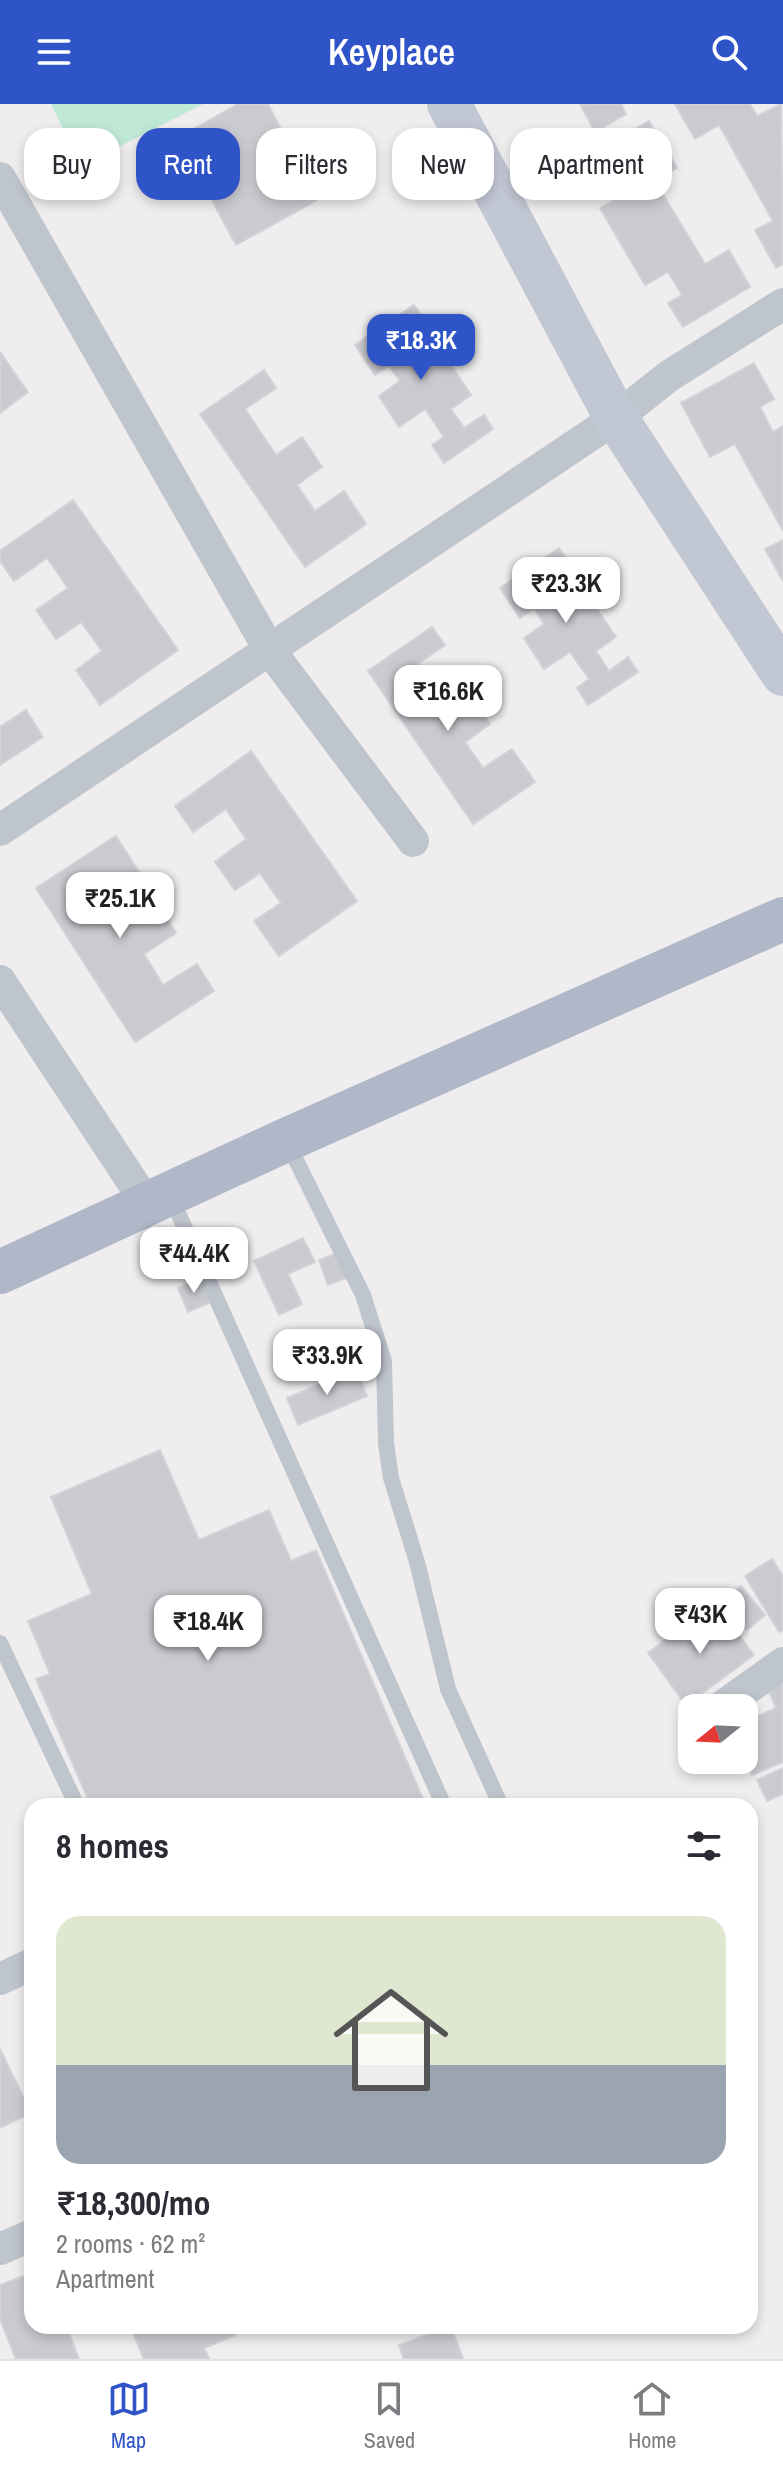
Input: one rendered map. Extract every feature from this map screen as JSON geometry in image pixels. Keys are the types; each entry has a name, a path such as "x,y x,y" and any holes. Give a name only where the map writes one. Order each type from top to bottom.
{"main road":[{"path":"0,1272 286,1140 783,919"}],"street":[{"path":"449,104 616,418 783,674"},
{"path":"0,178 269,649 413,841"},
{"path":"0,830 616,418 669,376 783,304"},
{"path":"0,981 158,1199"},
{"path":"740,1694 783,1663"},
{"path":"0,1979 24,1968"},
{"path":"0,2249 24,2238"}],"lane":[{"path":"286,1140 363,1295 384,1361 386,1443 391,1478 417,1562 448,1689 497,1798"},
{"path":"158,1199 440,1798"},
{"path":"0,1643 73,1798"}],"green space":[{"path":"51,104 203,104 156,128 136,128 136,138 120,146 120,128 63,128"}],"building":[{"path":"238,104 268,104 280,128 256,128 256,200 317,200 236,245 212,200 240,200 240,128 196,128"},
{"path":"580,104 621,104 626,114 602,128 593,128"},
{"path":"675,104 750,104 757,116 781,104 783,264 776,268 755,230 773,221 719,125 695,139"},
{"path":"649,121 653,128 637,128"},
{"path":"614,200 666,200 705,264 729,250 750,287 683,327 668,303 682,295 668,272 645,285 600,208"},
{"path":"414,305 430,328 411,342 420,355 437,344 471,395 451,409 464,428 484,415 493,429 444,463 432,445 444,437 425,409 399,427 379,396 400,381 389,366 375,375 355,345"},
{"path":"0,352 28,392 0,413"},
{"path":"754,363 774,399 760,407 773,432 783,426 783,531 735,444 710,457 681,403"},
{"path":"264,370 276,388 245,409 276,455 302,437 322,467 297,485 315,511 344,491 366,524 305,567 200,414"},
{"path":"73,500 178,650 100,705 76,670 102,651 81,622 56,639 36,610 68,588 47,558 14,581 0,561 0,551"},
{"path":"783,540 783,581 765,549"},
{"path":"559,548 575,571 555,584 564,598 582,587 616,637 596,651 609,671 628,657 638,672 588,705 577,688 589,679 570,652 544,669 524,638 544,624 534,608 520,618 500,588"},
{"path":"432,627 445,645 413,667 444,712 470,694 490,724 465,742 483,768 512,749 535,782 473,824 368,671"},
{"path":"26,710 43,737 0,765 0,727"},
{"path":"251,751 357,901 279,956 254,921 281,903 260,873 235,890 215,862 246,839 226,809 193,832 175,806"},
{"path":"116,836 139,872 112,889 132,920 157,903 176,933 144,954 163,985 197,964 214,991 135,1042 36,888"},
{"path":"303,1238 315,1262 288,1274 302,1304 279,1315 254,1261"},
{"path":"340,1252 349,1277 328,1285 319,1260"},
{"path":"201,1278 211,1302 188,1312 178,1288"},
{"path":"356,1369 367,1396 298,1425 287,1398"},
{"path":"160,1450 199,1540 269,1510 291,1561 316,1550 423,1798 88,1798 36,1679 50,1674 28,1621 92,1594 51,1497"},
{"path":"772,1559 783,1576 783,1630 779,1632 745,1576"},
{"path":"741,1586 765,1615 747,1630 723,1601"},
{"path":"701,1613 712,1628 726,1618 754,1655 701,1694 678,1694 648,1653"},
{"path":"783,1674 783,1762 758,1772 758,1716 776,1708 765,1682"},
{"path":"783,1768 783,1794 767,1801 757,1780"},
{"path":"0,2049 24,2099 24,2116 0,2128"},
{"path":"24,2276 24,2334 69,2334 79,2359 16,2359 0,2319 0,2285"},
{"path":"133,2334 236,2335 204,2348 209,2359 144,2359"},
{"path":"429,2334 454,2334 463,2359 404,2359 399,2345"}]}
